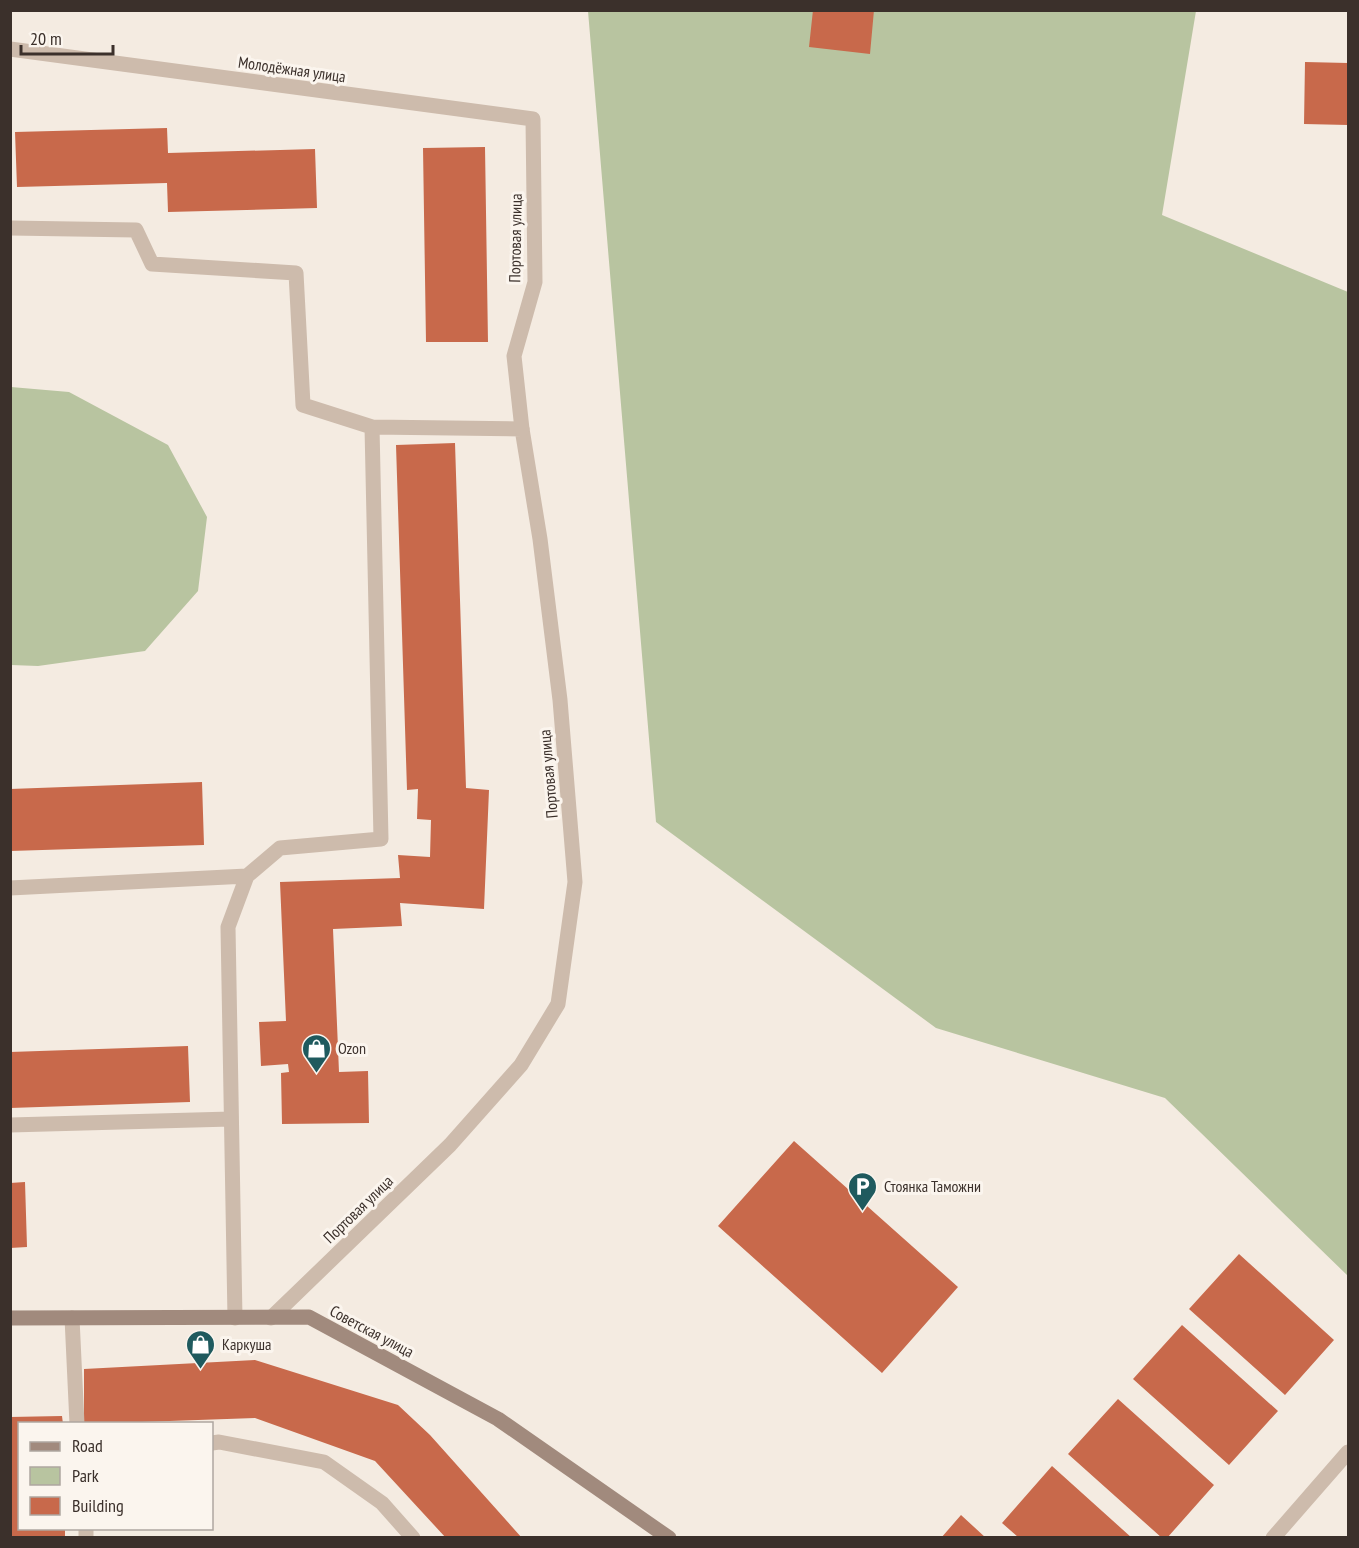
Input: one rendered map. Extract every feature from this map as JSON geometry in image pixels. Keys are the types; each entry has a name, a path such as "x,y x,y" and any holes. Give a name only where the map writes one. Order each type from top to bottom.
{"street":[{"name":"Молодёжная улица","path":"10,49 532,119"},
{"name":"Портовая улица","path":"271,1318 450,1146 521,1065 558,1004 575,882 560,700 514,356 535,282 532,119"},
{"path":"10,228 136,230 152,264 296,273 303,405 372,427 522,429"},
{"path":"235,1318 228,927 247,876 280,848 381,839 372,427"},
{"path":"10,888 247,876"},
{"path":"10,1125 231,1119"},
{"name":"Советская улица","path":"10,1318 309,1317 498,1419 669,1538"},
{"path":"72,1318 77,1422"},
{"path":"213,1443 219,1442 324,1462 382,1503 413,1538"},
{"path":"1273,1538 1348,1452"}],"green space":[{"path":"588,11 1196,11 1162,215 1348,292 1348,1276 1165,1098 936,1028 656,822"},
{"path":"11,387 69,392 168,445 207,517 198,591 145,651 38,666 11,665"}],"building":[{"path":"813,10 874,10 870,54 809,47"},
{"path":"1305,62 1348,63 1348,125 1304,124"},
{"path":"167,128 168,153 315,149 317,208 168,212 167,183 17,187 15,132"},
{"path":"485,147 488,342 426,342 423,148"},
{"path":"455,443 466,788 489,790 484,909 400,903 402,926 333,929 339,1072 368,1071 369,1123 282,1124 281,1073 289,1072 288,1064 261,1066 259,1022 286,1021 280,882 400,878 398,855 430,857 431,820 417,819 418,789 407,790 396,445"},
{"path":"202,782 204,845 10,851 10,789"},
{"path":"188,1046 190,1102 10,1108 10,1052"},
{"path":"794,1141 958,1287 882,1373 718,1226"},
{"path":"25,1182 27,1247 10,1248 10,1183"},
{"path":"1239,1254 1334,1340 1285,1395 1189,1309"},
{"path":"1182,1325 1278,1411 1229,1465 1133,1379"},
{"path":"255,1360 398,1405 430,1435 522,1538 446,1538 375,1461 255,1418 84,1422 84,1369"},
{"path":"1118,1399 1214,1485 1167,1538 1162,1538 1068,1454"},
{"path":"62,1416 63,1422 18,1422 18,1530 65,1530 65,1538 10,1538 10,1417"},
{"path":"1052,1466 1132,1538 1019,1538 1002,1523"},
{"path":"961,1515 986,1538 941,1538"}],"place":[{"name":"Ozon","path":"317,1074"},
{"name":"Стоянка Таможни","path":"863,1212"},
{"name":"Каркуша","path":"201,1370"}]}
